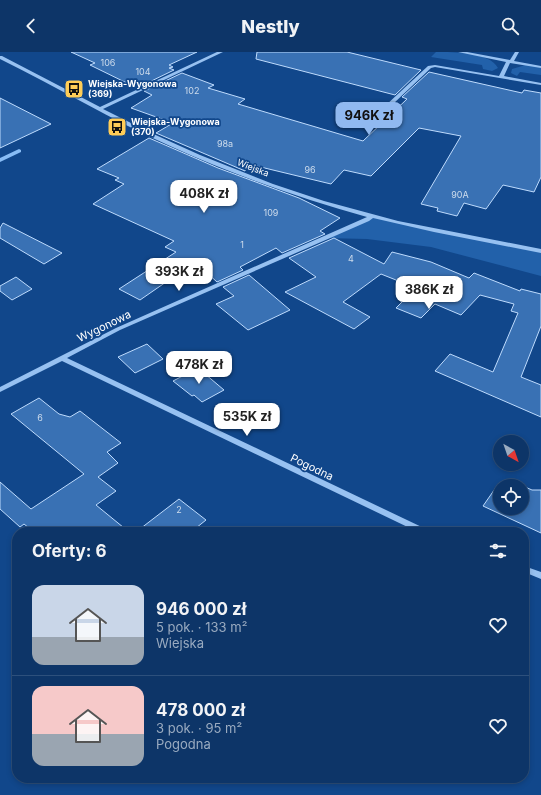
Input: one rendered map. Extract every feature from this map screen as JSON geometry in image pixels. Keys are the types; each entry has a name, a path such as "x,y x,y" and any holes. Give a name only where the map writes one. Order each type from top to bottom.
{"street":[{"path":"99,109 221,52"},
{"path":"460,52 541,67"},
{"path":"488,57 490,52"},
{"path":"501,77 517,52"},
{"name":"Wiejska","path":"0,57 99,109 212,162 292,192 372,216 451,234 541,251"},
{"path":"372,121 430,67 435,66 541,84"},
{"name":"Wygonowa","path":"0,390 118,329 367,220 372,216"},
{"name":"Pogodna","path":"62,358 415,527"},
{"path":"529,571 541,576"}],"shaded area":[{"path":"436,52 461,53 479,56 494,63 498,68 492,71 483,69 482,65 431,57"},
{"path":"529,64 541,67 541,75 520,72 517,76 511,73 512,69"},
{"path":"372,216 541,251 541,276 431,247 367,239 324,238"}],"building":[{"path":"71,52 197,52 169,65 173,67 169,68 174,70 137,88 90,65 95,63"},
{"path":"257,52 347,52 421,70 395,95 256,59"},
{"path":"429,72 522,93 524,90 541,93 541,177 534,192 503,185 486,209 464,203 457,216 437,211 438,208 421,204 461,136 419,128 371,176 344,170 331,184 248,164 245,171 156,133 173,123 131,108 152,95 144,91 182,73 214,85 208,88 245,99 238,104 363,141 407,99 402,97"},
{"path":"0,98 51,124 0,148"},
{"path":"149,138 218,168 299,198 340,218 320,231 325,234 282,253 276,248 240,267 243,270 217,282 195,262 140,300 119,289 176,252 165,247 174,241 93,204 124,184 115,180 119,178 97,169"},
{"path":"3,223 62,253 44,264 0,238 0,228"},
{"path":"334,238 384,264 392,252 431,262 469,278 474,273 520,291 521,289 541,294 541,326 521,377 541,385 541,417 435,371 450,354 493,372 518,313 511,311 514,304 480,295 461,315 435,304 421,318 396,308 416,288 381,274 343,302 370,317 354,329 285,292 316,277 289,258"},
{"path":"249,275 290,310 248,330 216,304 234,296 223,287"},
{"path":"16,277 32,289 12,300 0,291 0,286"},
{"path":"147,344 163,359 135,373 118,357"},
{"path":"198,368 224,390 202,402 173,381"},
{"path":"39,398 59,414 70,417 80,411 121,443 107,452 118,463 98,477 116,491 96,505 123,527 28,527 24,524 20,527 0,509 0,482 31,509 84,474 11,414"},
{"path":"529,489 541,490 541,533 502,515 529,515"},
{"path":"493,492 493,511 483,506"},
{"path":"179,499 206,520 197,527 143,527"}],"waterway":[{"path":"0,160 19,151"}],"place":[{"name":"Wiejska-Wygonowa (369)","path":"74,89"},
{"name":"Wiejska-Wygonowa (370)","path":"117,127"}]}
